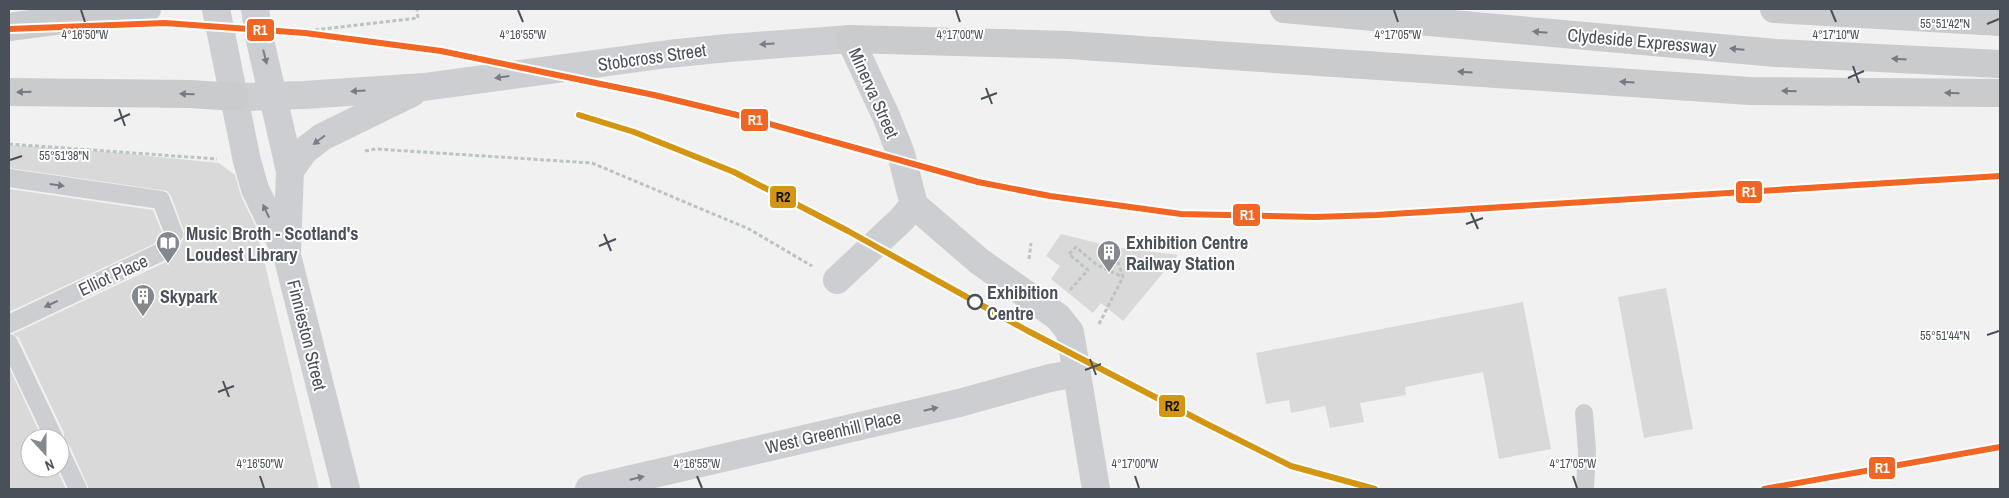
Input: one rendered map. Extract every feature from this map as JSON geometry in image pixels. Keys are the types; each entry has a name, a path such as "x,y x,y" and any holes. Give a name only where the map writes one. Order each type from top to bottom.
{"main road":[{"path":"9,27 147,9"},
{"name":"Clydeside Expressway","path":"1284,9 1776,53 2000,64"},
{"path":"1774,9 2000,22"},
{"path":"850,39 1068,46 1750,90 2000,93"},
{"path":"9,92 190,94 235,97"}],"street":[{"name":"Finnieston Street","path":"216,9 247,161 255,189 287,255 346,489"},
{"path":"255,9 290,171 287,255"},
{"name":"Stobcross Street","path":"235,97 304,95 424,87 668,54 850,39"},
{"name":"Minerva Street","path":"850,39 886,116 901,154 908,212"},
{"name":"Stobcross Street","path":"290,171 304,151 322,137 424,87"},
{"path":"839,278 908,212 1058,317 1083,330 1077,373 1096,489"},
{"name":"West Greenhill Place","path":"589,489 1077,373"}],"lane":[{"name":"Elliot Place","path":"9,178 161,200 174,234 161,252 9,324"},
{"path":"9,343 49,428"},
{"path":"1584,413 1587,450 1584,489"},
{"path":"70,472 78,489"}],"path":[{"path":"260,36 418,18 417,9"},
{"path":"9,144 247,161"},
{"path":"360,152 376,149 592,163 749,229 839,278"},
{"path":"1112,247 1123,277"},
{"path":"1064,286 1071,289 1088,270 1069,254 1076,248 1097,265 1123,277"},
{"path":"1029,258 1036,265"},
{"path":"1083,330 1123,277"}],"building":[{"name":"Skypark","path":"9,145 109,152 219,163 235,175 241,196 256,227 319,489 89,489 70,446 70,428 62,428 19,338 13,334 166,262 183,240 184,231 171,196 167,191 9,168"},
{"path":"9,189 153,210 162,232 154,244 9,312"},
{"name":"Exhibition Centre Railway Station","path":"1061,234 1113,247 1178,255 1123,321 1101,303 1093,313 1051,279 1060,266 1046,256"},
{"path":"1666,288 1693,429 1644,438 1618,297"},
{"path":"1523,302 1551,449 1499,459 1483,372 1405,387 1406,395 1360,403 1364,422 1330,428 1325,406 1291,413 1289,400 1266,404 1256,353"},
{"path":"9,367 37,428 20,428 20,478 61,478 66,489 9,489"}],"transit line":[{"name":"R1","path":"9,29 165,23 305,33 441,51 654,95 737,115 978,182 1050,196 1181,214 1315,217 1376,215 2000,176"},
{"name":"R2","path":"579,115 634,132 734,172 848,231 1028,331 1291,466 1375,489"},
{"name":"R1","path":"1764,489 2000,447"}],"place":[{"name":"Music Broth - Scotland's Loudest Library","path":"168,264"},
{"name":"Exhibition Centre Railway Station","path":"1109,273"},
{"name":"Exhibition Centre","path":"975,302"},
{"name":"Skypark","path":"143,317"}]}
